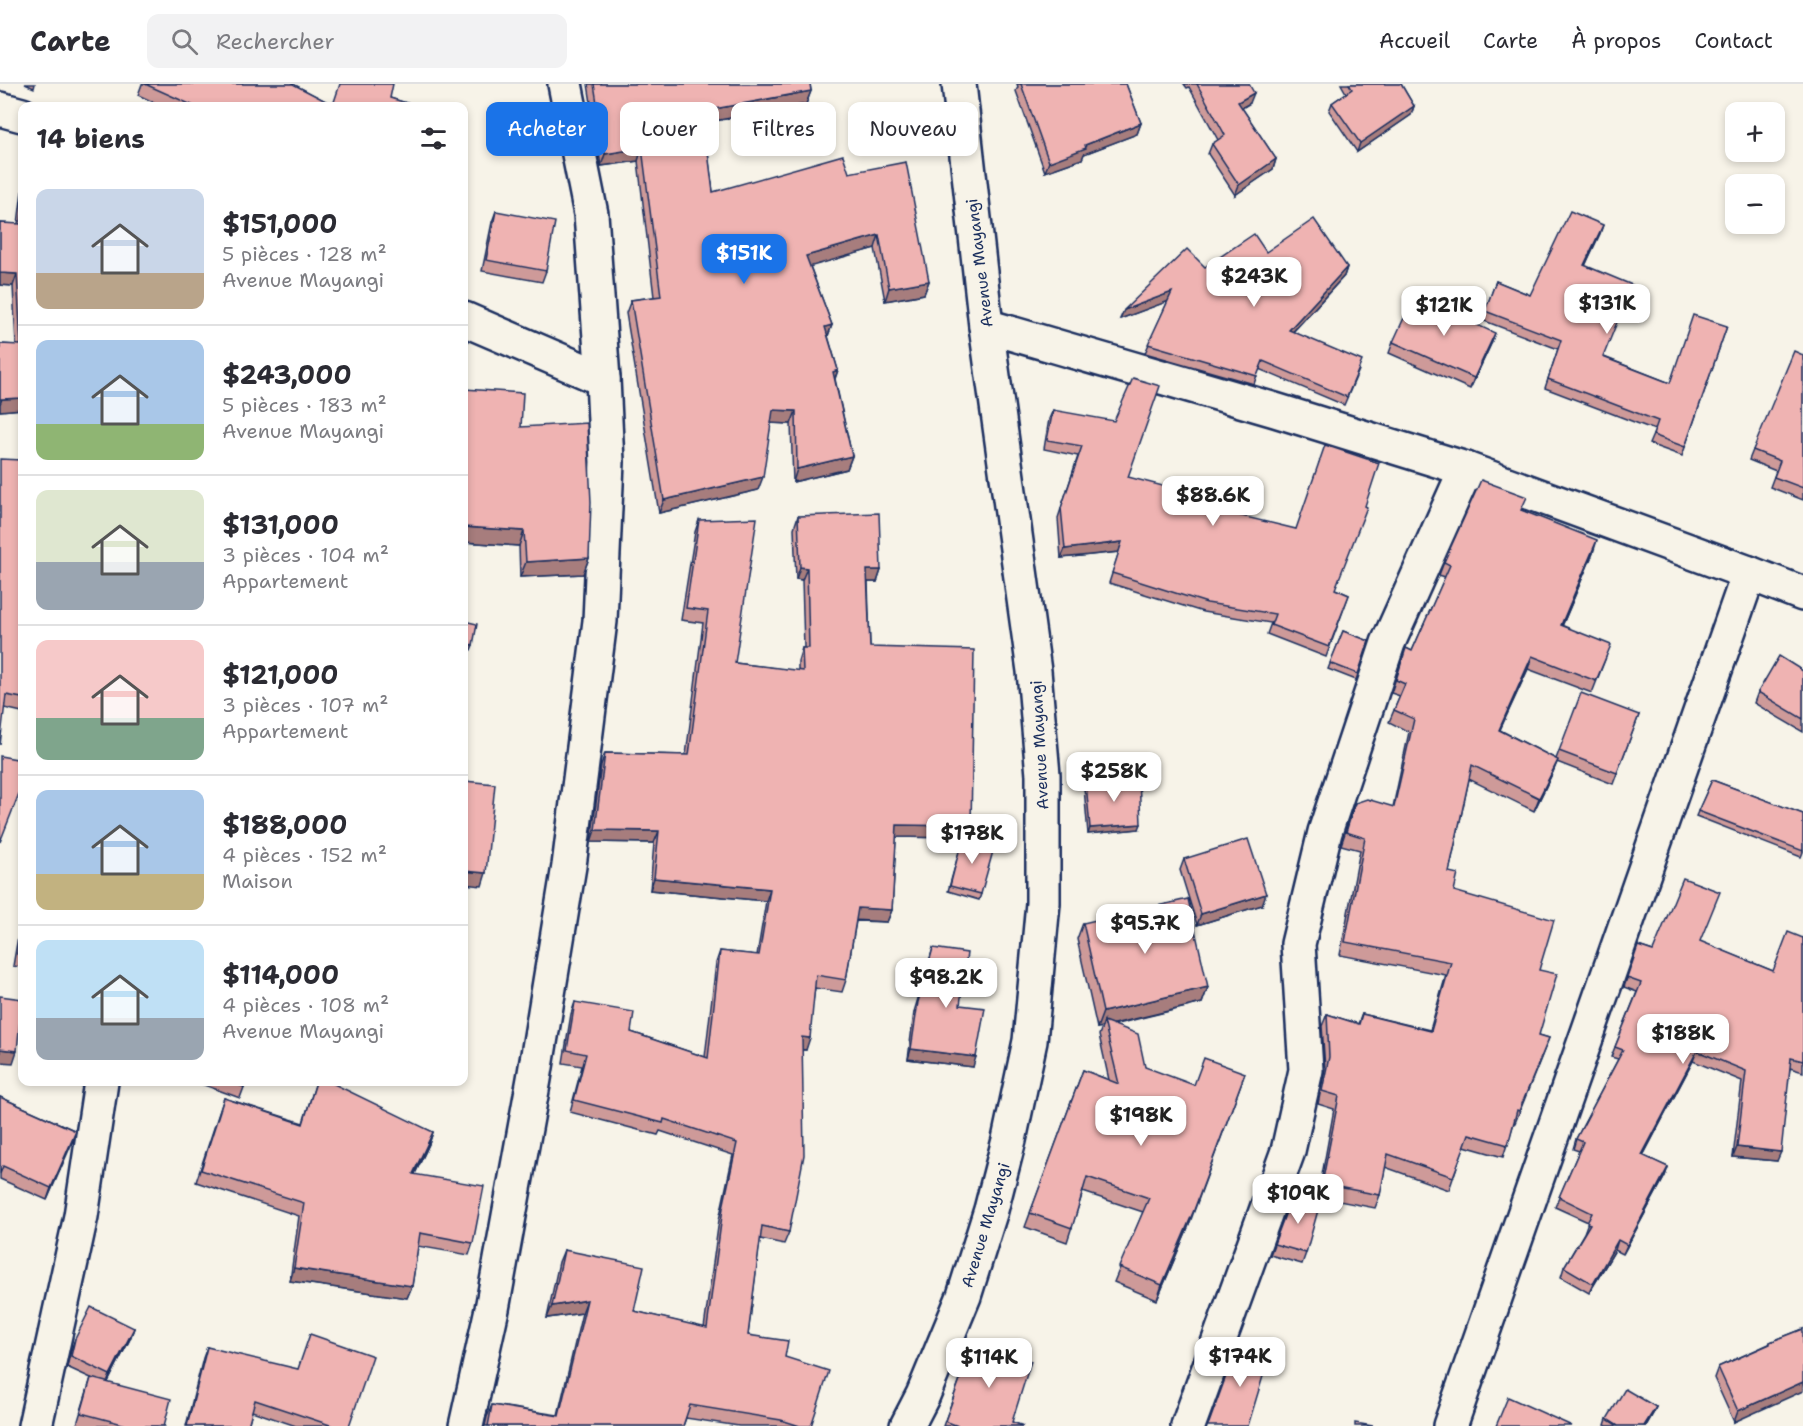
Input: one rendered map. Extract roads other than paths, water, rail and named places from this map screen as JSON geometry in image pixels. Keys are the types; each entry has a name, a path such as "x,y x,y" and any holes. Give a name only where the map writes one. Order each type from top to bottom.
{"street":[{"path":"466,1426 492,1309 534,1079 569,867 600,621 607,462 603,379 591,214 565,84"},
{"name":"Avenue Mayangi","path":"908,1426 964,1296 1010,1140 1030,1041 1043,903 1043,775 1034,671 986,326 959,84"},
{"path":"0,109 18,114"},
{"path":"468,320 603,379"},
{"path":"986,326 1275,410 1466,470 1803,594"},
{"path":"1188,1426 1288,1151 1306,1070 1298,944 1325,832 1388,643 1466,470"},
{"path":"1450,1426 1749,573"},
{"path":"35,1426 81,1216 100,1086"}]}
